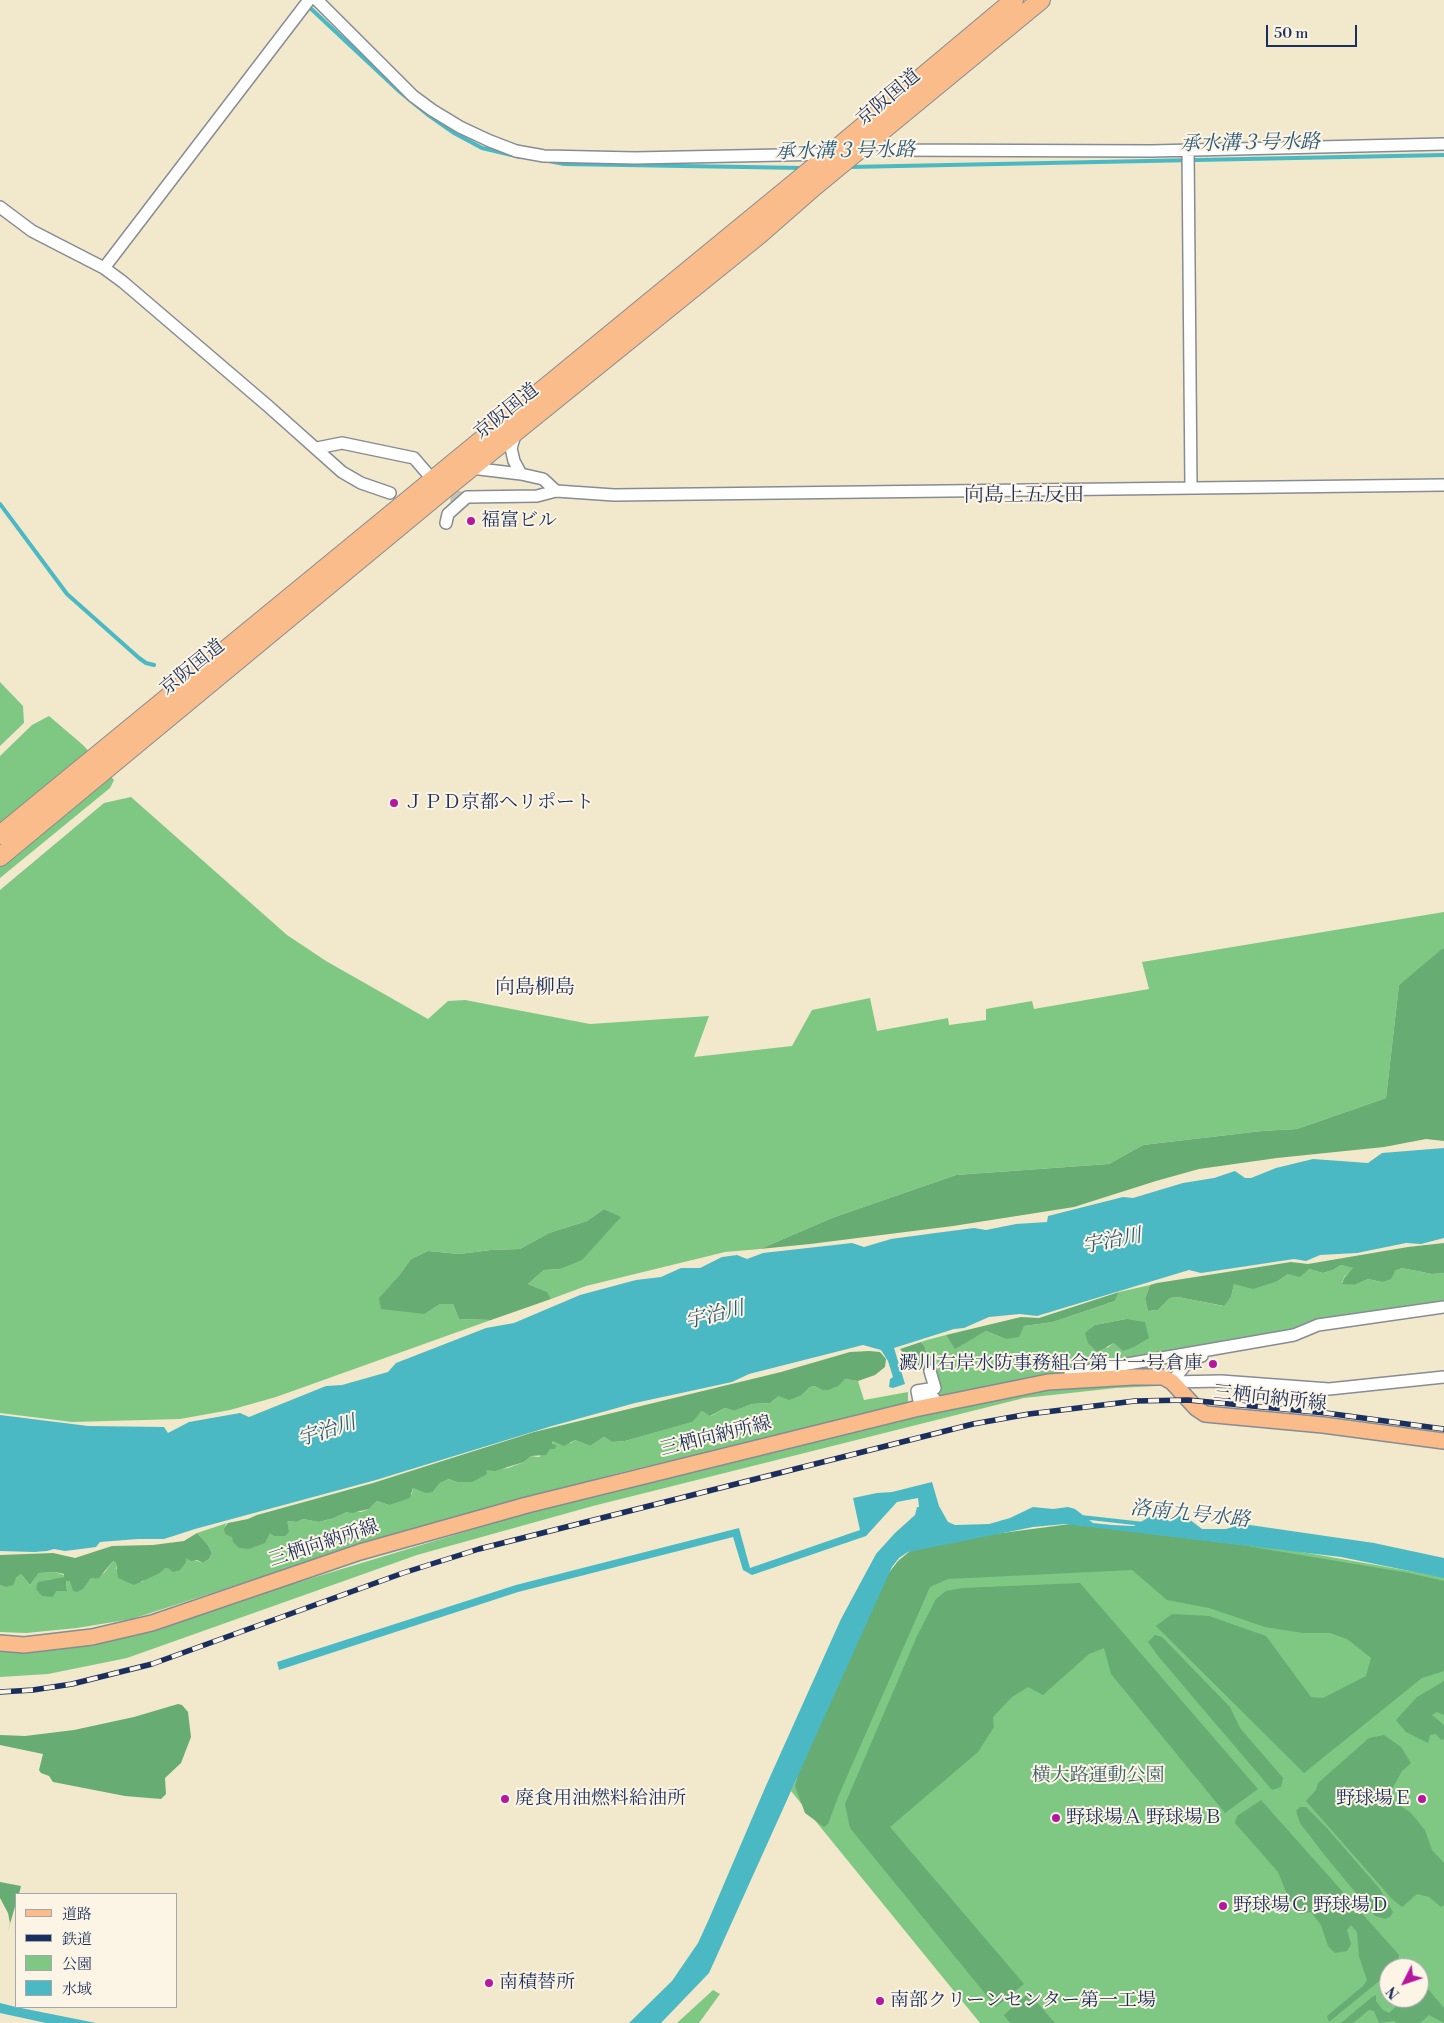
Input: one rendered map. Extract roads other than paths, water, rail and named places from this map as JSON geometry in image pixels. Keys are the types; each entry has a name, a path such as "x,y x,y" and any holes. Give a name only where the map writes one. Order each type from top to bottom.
{"highway":[{"name":"京阪国道","path":"0,857 141,729 432,479 793,184 1014,0"},
{"name":"京阪国道","path":"0,835 141,729 516,432 759,235 815,186 1041,0"}],"main road":[{"name":"三栖向納所線","path":"0,1643 24,1644 92,1637 152,1623 360,1552 454,1524 610,1483 915,1409 1048,1382 1163,1377 1172,1382 1196,1408 1205,1414 1323,1425 1444,1441"}],"street":[{"path":"104,268 309,0"},
{"path":"317,0 413,96 460,127 516,151 544,156 635,158 827,156"},
{"path":"873,139 886,150 1188,152 1444,144"},
{"path":"1188,152 1191,488"},
{"path":"0,207 32,231 104,268 178,327 342,472 361,483 390,493"},
{"path":"516,432 511,448 514,461 521,474"},
{"path":"317,448 342,443 414,458 432,479"},
{"path":"471,468 521,474 543,479 556,491"},
{"path":"446,523 448,514 467,497 537,496 556,491 614,495 1444,485"},
{"path":"930,1371 935,1388 917,1391 919,1401 1020,1381 1080,1373 1294,1335 1318,1325 1444,1307"},
{"path":"1172,1382 1190,1359 1388,1319 1444,1311"},
{"path":"1172,1382 1181,1355"},
{"path":"1172,1382 1221,1381 1329,1389 1444,1377"}],"water":[{"name":"宇治川","path":"1444,1148 1444,1238 1421,1244 1406,1243 1357,1253 1320,1255 1306,1261 1294,1259 1201,1273 1189,1270 1037,1316 1020,1314 989,1317 964,1328 954,1329 894,1348 905,1384 893,1388 889,1387 890,1379 893,1377 888,1361 881,1350 863,1345 749,1374 732,1382 635,1403 552,1426 376,1480 164,1539 100,1542 96,1547 65,1551 54,1549 34,1552 0,1551 0,1415 88,1426 164,1427 168,1433 189,1422 240,1413 249,1417 326,1386 342,1385 388,1372 396,1363 486,1328 514,1323 580,1295 636,1280 661,1277 681,1268 700,1268 722,1257 737,1255 747,1259 763,1253 852,1243 864,1247 891,1239 974,1228 986,1230 1016,1224 1047,1222 1048,1216 1123,1197 1133,1198 1183,1183 1214,1178 1235,1171 1245,1178 1251,1178 1276,1168 1313,1159 1368,1163 1382,1153"},
{"path":"932,1482 939,1506 948,1522 955,1525 989,1524 1010,1518 1033,1507 1053,1509 1068,1507 1075,1509 1093,1523 1112,1525 1134,1526 1149,1517 1180,1516 1189,1519 1202,1529 1226,1529 1243,1524 1374,1543 1444,1558 1444,1578 1341,1557 1065,1524 1033,1527 908,1552 899,1558 892,1567 709,1973 661,2023 629,2023 672,1981 698,1943 841,1619 876,1554 915,1515 917,1507 919,1507 918,1498 897,1502 866,1536 752,1575 743,1570 733,1537 518,1592 279,1670 277,1662 516,1585 739,1528 750,1568 860,1530 853,1498 892,1492"},
{"path":"0,2003 15,2008 96,2023 46,2023 0,2013"}],"waterway":[{"name":"承水溝３号水路","path":"307,5 400,92 427,114 454,133 482,148 520,157"},
{"name":"承水溝３号水路","path":"849,167 1444,155"},
{"name":"承水溝３号水路","path":"549,161 564,164 804,168"},
{"path":"0,504 67,594 139,658 146,663 154,665"},
{"name":"洛南九号水路","path":"1081,1517 1144,1524"}],"tunnel":[{"path":"434,495 467,497"}],"railway":[{"path":"0,1692 33,1690 72,1684 152,1664 403,1573 479,1549 973,1424 1029,1414 1135,1401 1188,1400 1326,1413 1444,1429"}],"place":[{"name":"福富ビル","path":"471,521"},
{"name":"ＪＰＤ京都ヘリポート","path":"394,803"},
{"name":"澱川右岸水防事務組合第十一号倉庫","path":"1213,1364"},
{"name":"廃食用油燃料給油所","path":"505,1799"},
{"name":"野球場Ｅ","path":"1422,1799"},
{"name":"野球場Ａ 野球場Ｂ","path":"1056,1818"},
{"name":"野球場Ｃ 野球場Ｄ","path":"1223,1906"},
{"name":"南積替所","path":"489,1983"},
{"name":"南部クリーンセンター第一工場","path":"880,2001"}],"district":[{"name":"向島上五反田","path":"1024,496"},
{"name":"向島柳島","path":"535,988"}],"park label":[{"name":"横大路運動公園","path":"1098,1776"}]}
